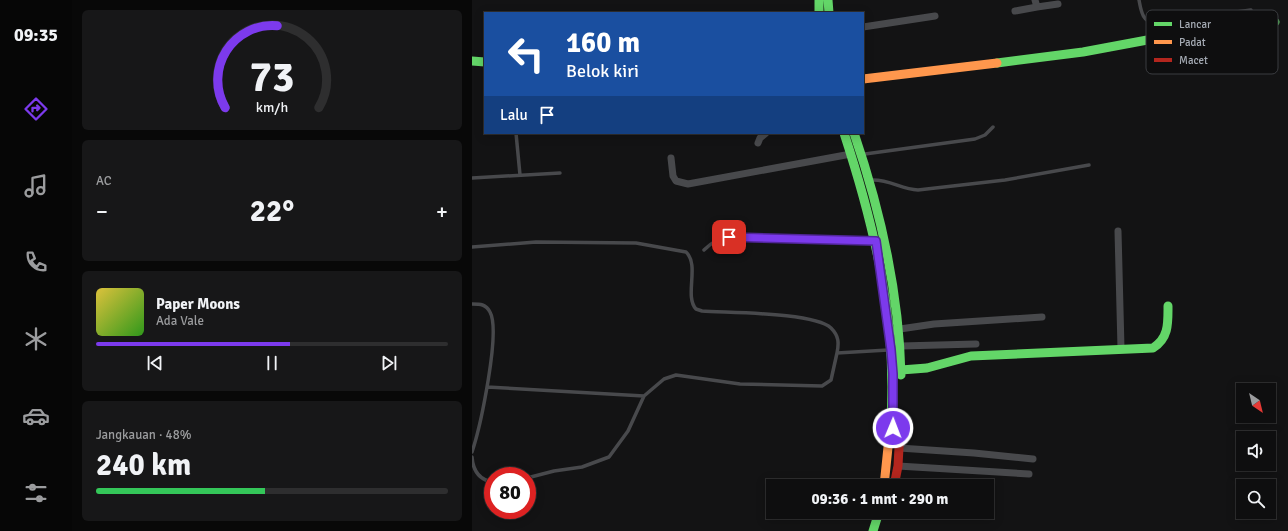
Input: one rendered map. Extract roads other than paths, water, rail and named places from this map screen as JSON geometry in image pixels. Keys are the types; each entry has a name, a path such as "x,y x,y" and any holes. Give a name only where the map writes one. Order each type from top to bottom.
{"main road":[{"path":"819,0 819,12"},
{"path":"828,0 829,12"},
{"path":"864,79 1083,52 1146,40"},
{"path":"472,61 484,62"},
{"path":"844,134 876,241 891,350 893,380 893,428 885,479"},
{"path":"854,134 870,180 895,284 901,346 899,448 895,479"},
{"path":"901,370 927,368 971,356 1121,348 1153,348 1161,343 1167,333 1168,306"},
{"path":"873,531 877,519"},
{"path":"882,531 885,519"}],"street":[{"path":"1015,11 1036,4 1058,4"},
{"path":"864,27 935,16"},
{"path":"758,143 760,138 765,134"},
{"path":"671,158 672,176 676,181 688,184 851,154"},
{"path":"1118,231 1121,348"},
{"path":"900,329 934,324 1042,317"},
{"path":"901,346 976,344"},
{"path":"899,448 1033,459"},
{"path":"898,466 1029,474"}],"lane":[{"path":"1138,0 1142,14 1146,18"},
{"path":"862,154 975,139 985,135 993,127"},
{"path":"516,134 520,175"},
{"path":"870,180 885,180 910,190 918,190 1005,180 1089,165"},
{"path":"472,178 560,173"},
{"path":"704,250 717,240 729,237 876,241"},
{"path":"472,247 536,242 636,243 686,252 692,259 692,302 696,309 702,311 790,316 822,322 831,328 839,341 838,353 831,380 822,386 740,384 676,376 664,379 644,396 628,431 609,457 582,467 554,471 536,476"},
{"path":"472,304 481,304 486,307 492,316 492,341 487,387 478,435 472,452"},
{"path":"838,353 891,350"},
{"path":"487,387 644,396"},
{"path":"472,457 473,468 479,476 484,478"}]}
